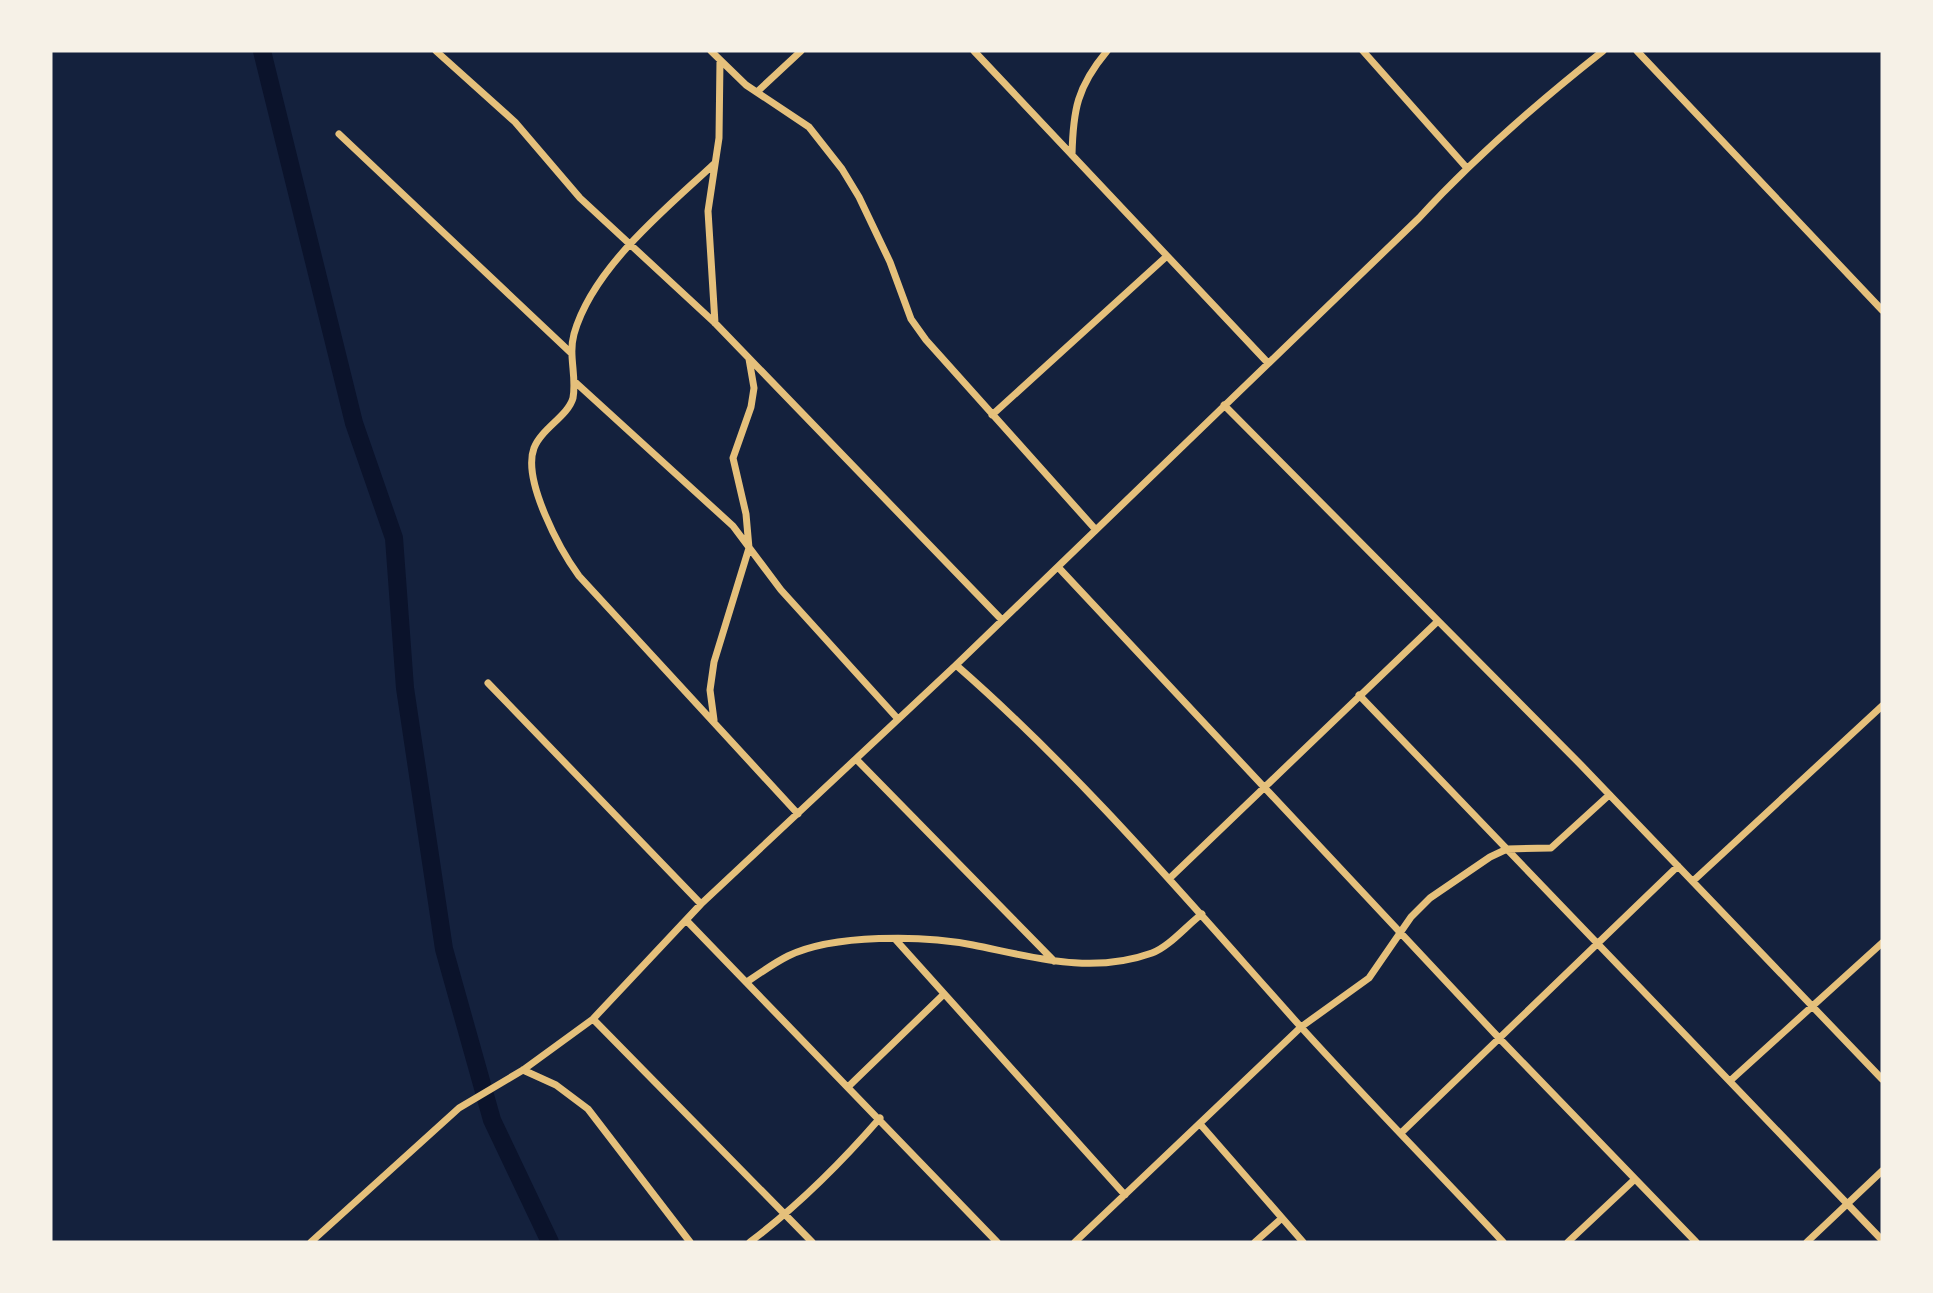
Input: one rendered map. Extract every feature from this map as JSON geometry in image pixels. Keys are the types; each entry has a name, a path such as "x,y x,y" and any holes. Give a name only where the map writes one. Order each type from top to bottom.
{"street":[{"path":"436,51 515,122 580,198 715,323 1002,620"},
{"path":"711,51 757,92 810,127 842,169 859,197 890,262 911,320 1096,530"},
{"path":"757,92 801,51"},
{"path":"974,51 1268,363"},
{"path":"1072,156 1073,111 1088,74 1107,51"},
{"path":"1363,51 1466,167"},
{"path":"311,1242 459,1108 523,1070 593,1019 701,904 1058,567 1419,218 1466,167 1528,110 1602,51"},
{"path":"1637,51 1882,310"},
{"path":"715,323 708,211 720,110 720,60"},
{"path":"339,134 570,352"},
{"path":"715,163 629,245 588,302 575,331 570,352 574,382 572,401 534,449 532,469 555,542 603,604 798,814"},
{"path":"992,415 1167,256"},
{"path":"714,721 710,690 714,662 749,548 746,514 733,458 753,397 749,358"},
{"path":"574,382 709,501 781,590 898,719"},
{"path":"1224,405 1693,881 1882,1079"},
{"path":"1058,567 1499,1038 1696,1242"},
{"path":"1171,877 1262,786 1438,621"},
{"path":"956,665 1007,709 1171,877 1301,1027 1503,1242"},
{"path":"488,682 701,904"},
{"path":"1359,695 1599,942 1882,1240"},
{"path":"1693,881 1882,706"},
{"path":"856,759 1055,962"},
{"path":"1075,1242 1301,1027 1369,978 1411,917 1450,883 1507,849 1551,848 1608,796"},
{"path":"1401,1133 1678,866"},
{"path":"747,982 789,956 839,941 895,939 968,944 1072,965 1115,963 1155,952 1202,914"},
{"path":"686,920 997,1242"},
{"path":"895,939 1125,1195"},
{"path":"1731,1080 1882,943"},
{"path":"849,1086 944,994"},
{"path":"593,1019 811,1242"},
{"path":"523,1070 556,1085 588,1109 690,1242"},
{"path":"751,1242 784,1217 834,1170 880,1118"},
{"path":"1200,1124 1303,1242"},
{"path":"1807,1242 1882,1171"},
{"path":"1568,1242 1635,1179"},
{"path":"1255,1242 1282,1218"}],"waterway":[{"path":"262,51 354,423 394,538 405,688 444,949 492,1120 550,1242"}]}
